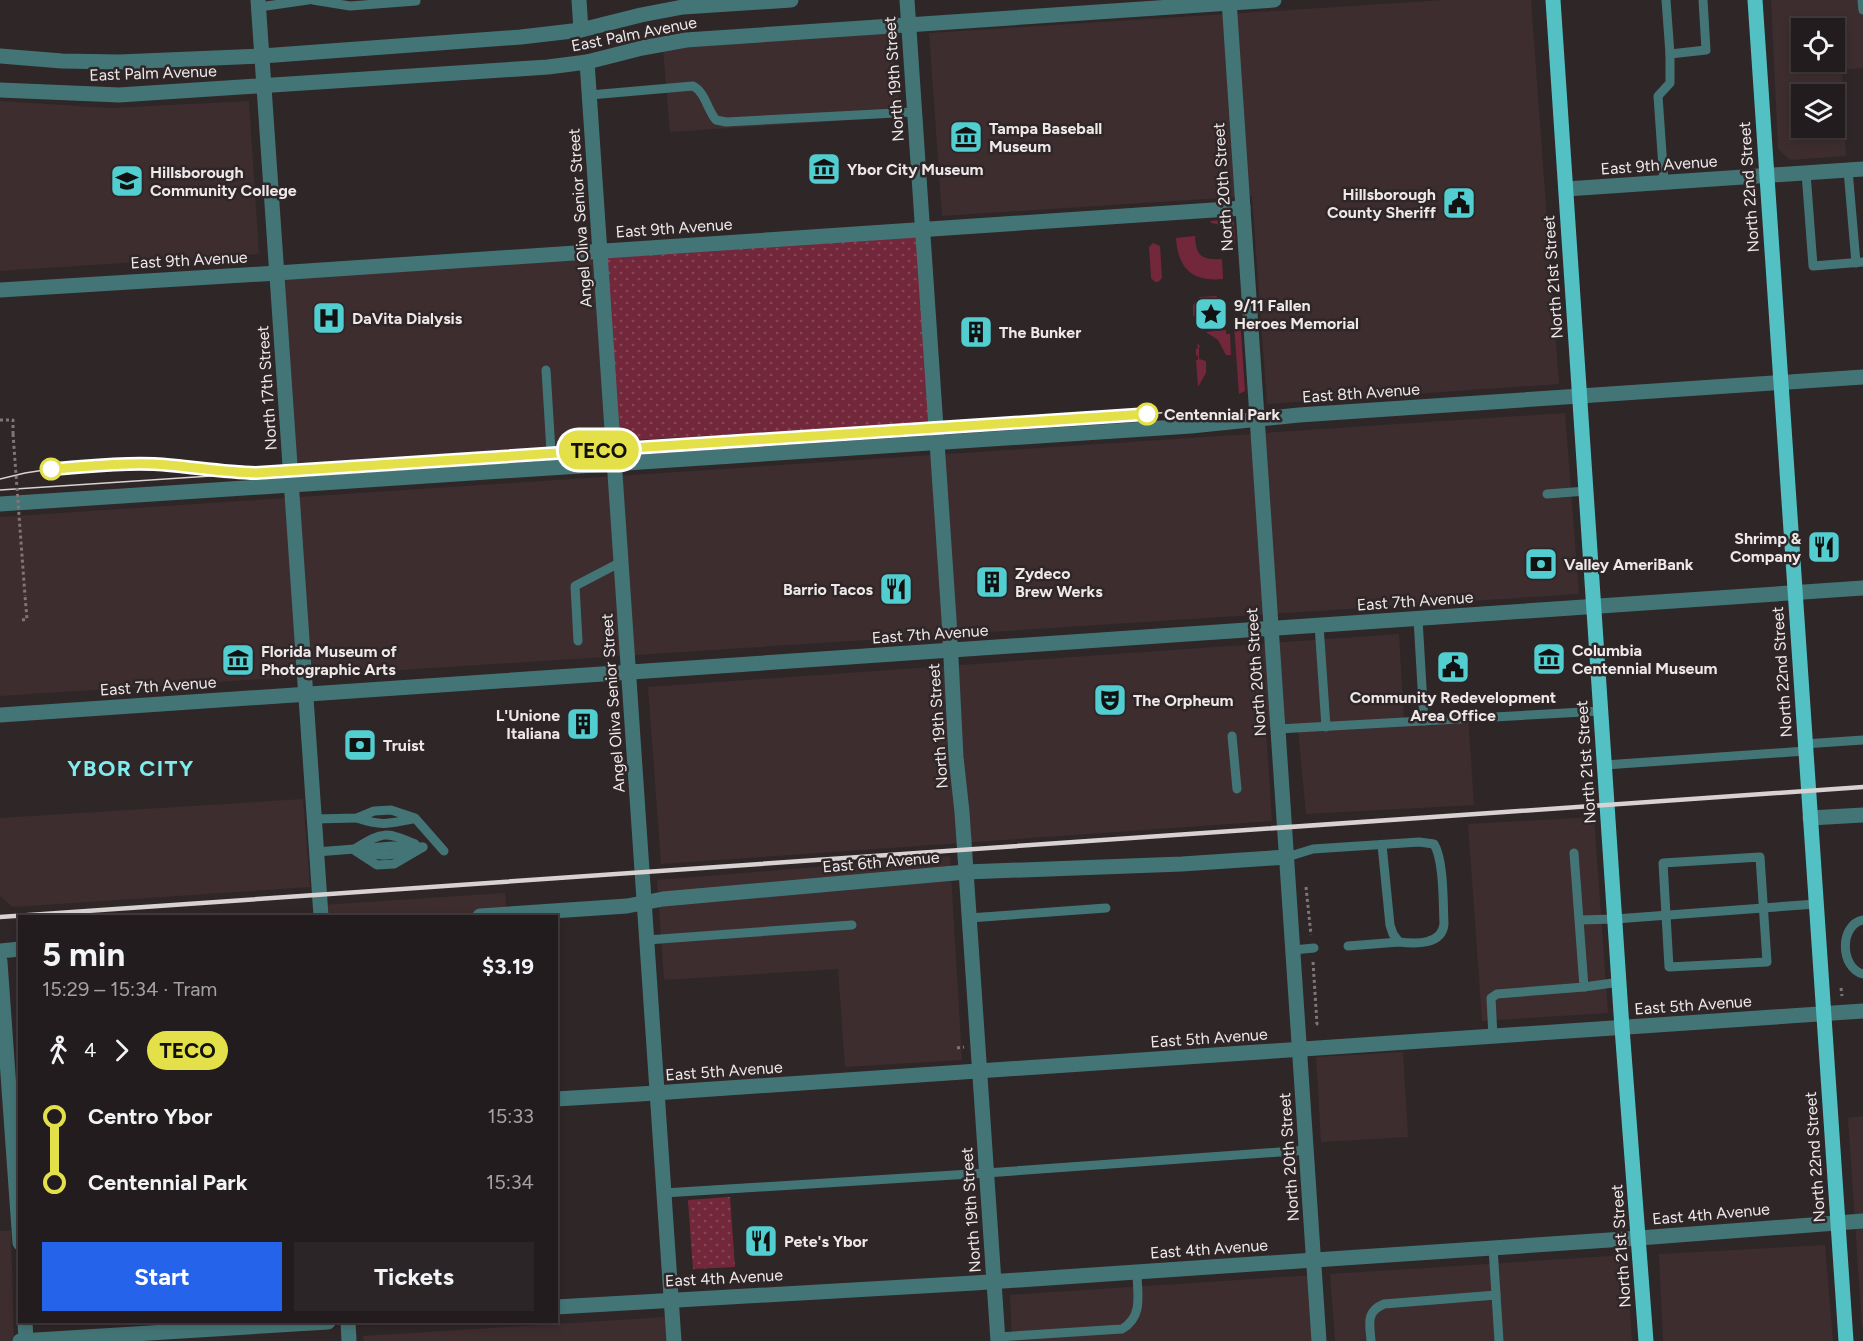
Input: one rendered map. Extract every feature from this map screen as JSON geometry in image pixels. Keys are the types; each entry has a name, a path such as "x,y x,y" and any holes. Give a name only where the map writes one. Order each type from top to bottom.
{"main road":[{"name":"North 21st Street","path":"1553,0 1622,1028 1646,1341"},
{"name":"North 22nd Street","path":"1755,0 1846,1341"}],"street":[{"path":"579,0 581,30"},
{"name":"East Palm Avenue","path":"0,56 62,62 119,62 262,56 521,37 581,30 683,7 791,0"},
{"name":"North 19th Street","path":"907,0 951,650 956,757 998,1339"},
{"name":"East Palm Avenue","path":"0,90 118,94 548,67 587,62 686,40 1275,0"},
{"name":"North 20th Street","path":"1229,2 1320,1341"},
{"name":"North 17th Street","path":"259,3 321,915"},
{"name":"Angel Oliva Senior Street","path":"587,62 674,1341"},
{"name":"East 9th Avenue","path":"1566,189 1856,169"},
{"name":"East 9th Avenue","path":"0,290 1243,208"},
{"name":"East 8th Avenue","path":"0,504 1180,427 1257,419 1863,377"},
{"name":"East 7th Avenue","path":"0,715 1863,588"},
{"path":"1810,818 1863,814"},
{"name":"East 6th Avenue","path":"495,915 627,906 663,899 966,872 1182,864 1287,857"},
{"path":"0,951 18,949"},
{"path":"0,962 18,1219"},
{"name":"East 5th Avenue","path":"558,1099 1863,1011"},
{"name":"East 4th Avenue","path":"558,1306 1137,1272 1863,1221"},
{"path":"25,1323 26,1341"},
{"path":"20,1341 311,1323"},
{"path":"348,1323 349,1341"}],"lane":[{"path":"259,3 308,0"},
{"path":"313,0 350,6 416,0"},
{"path":"1664,182 1658,96 1670,83 1666,0"},
{"path":"1670,54 1706,50 1703,0"},
{"path":"1862,0 1863,10"},
{"path":"590,95 693,86 700,90 716,120 726,122 914,112"},
{"path":"1806,173 1813,266 1859,262 1856,169"},
{"path":"546,370 552,468"},
{"path":"1547,494 1586,491"},
{"path":"578,641 575,586 621,562"},
{"path":"1418,619 1424,721"},
{"path":"1319,625 1326,727"},
{"path":"1278,729 1601,711"},
{"path":"1232,736 1237,789"},
{"path":"1605,765 1805,748 1863,740"},
{"path":"314,819 357,818 374,824 392,824 415,818 444,851"},
{"path":"354,850 377,865 394,864 423,847 433,837"},
{"path":"1287,857 1313,849 1428,842 1434,844 1438,851 1444,932 1430,941 1348,946"},
{"path":"1382,845 1390,925 1399,942"},
{"path":"316,852 393,846 423,847"},
{"path":"1574,853 1584,987"},
{"path":"1760,857 1763,908 1767,962 1669,968 1663,863 1760,857"},
{"path":"1580,920 1816,904"},
{"path":"969,918 1106,908"},
{"path":"1863,920 1856,921 1846,934 1848,962 1863,974"},
{"path":"647,940 852,925"},
{"path":"1293,950 1314,948"},
{"path":"1493,1036 1491,998 1497,994 1620,982"},
{"path":"664,1193 1306,1150"},
{"path":"1493,1248 1499,1341"},
{"path":"998,1339 1122,1329 1136,1316 1137,1272"},
{"path":"1371,1341 1371,1313 1384,1304 1496,1296"}],"path":[{"path":"0,420 13,420 27,619 22,620"}],"shaded area":[{"path":"1444,0 1531,0 1559,384 1267,404 1252,196 942,216 929,33"},
{"path":"1771,0 1863,0 1863,68 1845,70 1845,18 1791,18 1791,72 1842,72 1843,84 1791,84 1791,138 1845,138 1845,134 1846,156 1790,160 1778,149"},
{"path":"895,33 900,117 670,132 663,48"},
{"name":"Hillsborough Community College","path":"0,101 111,108 249,101 259,254 0,271"},
{"path":"1231,219 1234,222 1235,244 1232,243 1226,229 1210,221"},
{"path":"920,234 931,423 618,441 605,257"},
{"path":"1195,236 1197,249 1201,256 1209,259 1222,259 1223,279 1195,276 1184,265 1177,249 1176,238"},
{"path":"1153,243 1160,246 1162,278 1158,282 1151,278 1149,247"},
{"path":"600,253 613,447 293,467 281,276"},
{"path":"1216,296 1224,303 1225,312 1218,322 1201,323 1193,315 1193,305 1200,297"},
{"path":"1234,325 1241,331 1245,391 1239,394"},
{"path":"1226,330 1226,334 1230,334 1231,355 1226,355 1218,340 1206,332"},
{"path":"1197,343 1200,346 1199,359 1206,361 1206,373 1198,387 1196,360 1198,360"},
{"path":"1565,413 1579,594 0,696 0,517"},
{"path":"1399,634 1404,719 1266,729 1272,821 661,864 648,687"},
{"path":"1468,716 1474,805 1306,814 1298,730"},
{"path":"303,799 310,887 13,907 0,896 0,818"},
{"path":"1594,817 1608,1013 1482,1021 1468,824"},
{"path":"950,856 962,1060 845,1067 838,969 664,980 657,880"},
{"path":"505,893 507,915 321,915 320,905"},
{"path":"1403,1052 1408,1137 1321,1142 1316,1057"},
{"path":"1863,1116 1863,1327 1862,1327 1848,1118"},
{"path":"730,1197 735,1267 693,1269 688,1200"},
{"path":"0,1231 11,1231 14,1341 0,1341"},
{"path":"1825,1245 1833,1341 1663,1341 1659,1254"},
{"path":"1626,1255 1632,1341 1335,1341 1330,1274"},
{"path":"1312,1275 1315,1341 1012,1341 1010,1295"},
{"path":"666,1317 668,1341 364,1341 363,1336"}],"tram line":[{"path":"0,490 1189,411"},
{"name":"TECO","path":"51,469 153,464 222,472 256,473 1147,414"},
{"path":"0,479 51,469 132,464 208,470"}],"railway":[{"path":"29,915 1863,787"},
{"path":"0,917 18,916"}],"place":[{"name":"Tampa Baseball Museum","path":"966,137"},
{"name":"Ybor City Museum","path":"824,169"},
{"name":"Hillsborough Community College","path":"127,181"},
{"name":"Hillsborough County Sheriff","path":"1459,203"},
{"name":"9/11 Fallen Heroes Memorial","path":"1211,314"},
{"name":"DaVita Dialysis","path":"329,318"},
{"name":"The Bunker","path":"976,332"},
{"name":"Centennial Park","path":"1147,414"},
{"name":"Shrimp & Company","path":"1824,547"},
{"name":"Valley AmeriBank","path":"1541,564"},
{"name":"Zydeco Brew Werks","path":"992,582"},
{"name":"Barrio Tacos","path":"896,589"},
{"name":"Columbia Centennial Museum","path":"1549,659"},
{"name":"Florida Museum of Photographic Arts","path":"238,660"},
{"name":"Community Redevelopment Area Office","path":"1453,667"},
{"name":"The Orpheum","path":"1110,700"},
{"name":"L'Unione Italiana","path":"583,724"},
{"name":"Truist","path":"360,745"},
{"name":"Pete's Ybor","path":"761,1241"}],"district":[{"name":"YBOR CITY","path":"131,768"}]}
